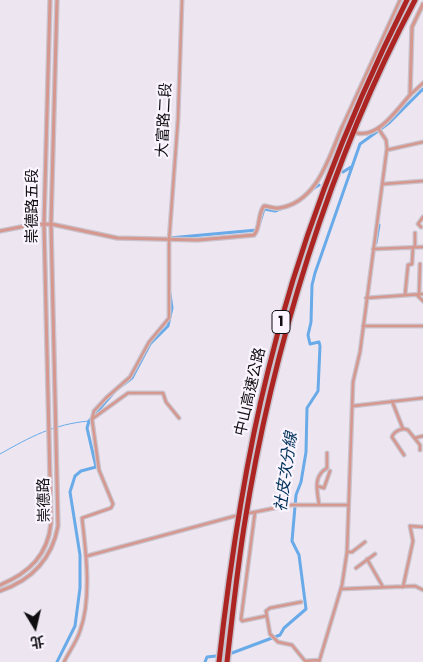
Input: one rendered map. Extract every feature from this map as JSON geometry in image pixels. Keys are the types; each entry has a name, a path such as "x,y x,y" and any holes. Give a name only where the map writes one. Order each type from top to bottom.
{"highway":[{"name":"中山高速公路","path":"219,662 239,510 260,406 277,336 325,186 384,47 407,0"},
{"name":"中山高速公路","path":"227,662 246,517 257,455 289,321 330,193 393,44 415,0"}],"street":[{"name":"崇德路五段","path":"50,0 44,224 50,411"},
{"name":"崇德路五段","path":"56,411 51,224 57,0"},
{"name":"大富路二段","path":"92,419 94,412 106,398 130,377 149,342 169,318 169,241 178,119 182,0"},
{"path":"0,231 51,224 117,238 169,241 254,235 258,227 260,210 264,206 283,207 295,202 316,186 400,0"},
{"path":"410,95 412,27 422,11 423,4"},
{"path":"357,132 367,134 379,129 423,83"},
{"path":"301,602 270,608 266,611 270,634 276,641 288,646 292,645 305,661 319,661 341,589 347,552 354,378 360,352 387,150 387,142 379,129"},
{"path":"387,150 423,142"},
{"path":"383,184 423,181"},
{"path":"421,227 418,224 423,216"},
{"path":"405,295 408,265 412,264 415,233"},
{"path":"373,249 423,247"},
{"path":"420,264 418,295 423,301"},
{"path":"366,298 423,294"},
{"path":"363,326 423,326"},
{"path":"64,662 80,631 83,616 87,556 82,518 112,508 113,504 103,483 97,462 92,419 128,393 144,392 163,393 166,402 179,418"},
{"path":"352,406 423,398"},
{"path":"392,401 403,429"},
{"name":"崇德路","path":"0,584 29,569 40,556 48,540 52,515 50,411"},
{"name":"崇德路","path":"0,590 17,584 30,575 45,561 54,543 58,526 56,411"},
{"path":"404,455 392,437 395,432 403,429 408,430 420,445 420,450"},
{"path":"414,438 423,436"},
{"path":"319,504 317,486 320,472 327,468 327,453"},
{"path":"317,486 324,488 330,471"},
{"path":"250,513 290,505 348,505"},
{"path":"255,512 241,619 242,622 266,616"},
{"path":"87,556 235,516"},
{"path":"404,587 412,541 410,526 423,527"},
{"path":"347,552 352,552 365,542"},
{"path":"356,568 374,554"},
{"path":"367,559 383,588"},
{"path":"341,589 415,586 423,590"}],"waterway":[{"name":"社皮次分線","path":"232,653 280,635 284,628 306,609 299,555 292,541 296,495 301,482 306,452 307,408 318,391 320,346 319,342 310,344 308,335 311,322 312,285 360,144 389,123 423,89"},
{"path":"343,172 351,167"},
{"path":"311,190 319,185"},
{"path":"260,222 264,209 275,211 283,208"},
{"path":"376,243 379,225"},
{"path":"169,240 169,238 257,230"},
{"path":"57,662 75,626 80,588 80,555 70,492 75,476 81,471 96,467 87,428 89,421 116,390 132,378 150,344 168,326 172,308 170,294"},
{"path":"0,454 53,428 89,421"},
{"name":"社皮次分線","path":"205,662 207,657 216,656"}]}
